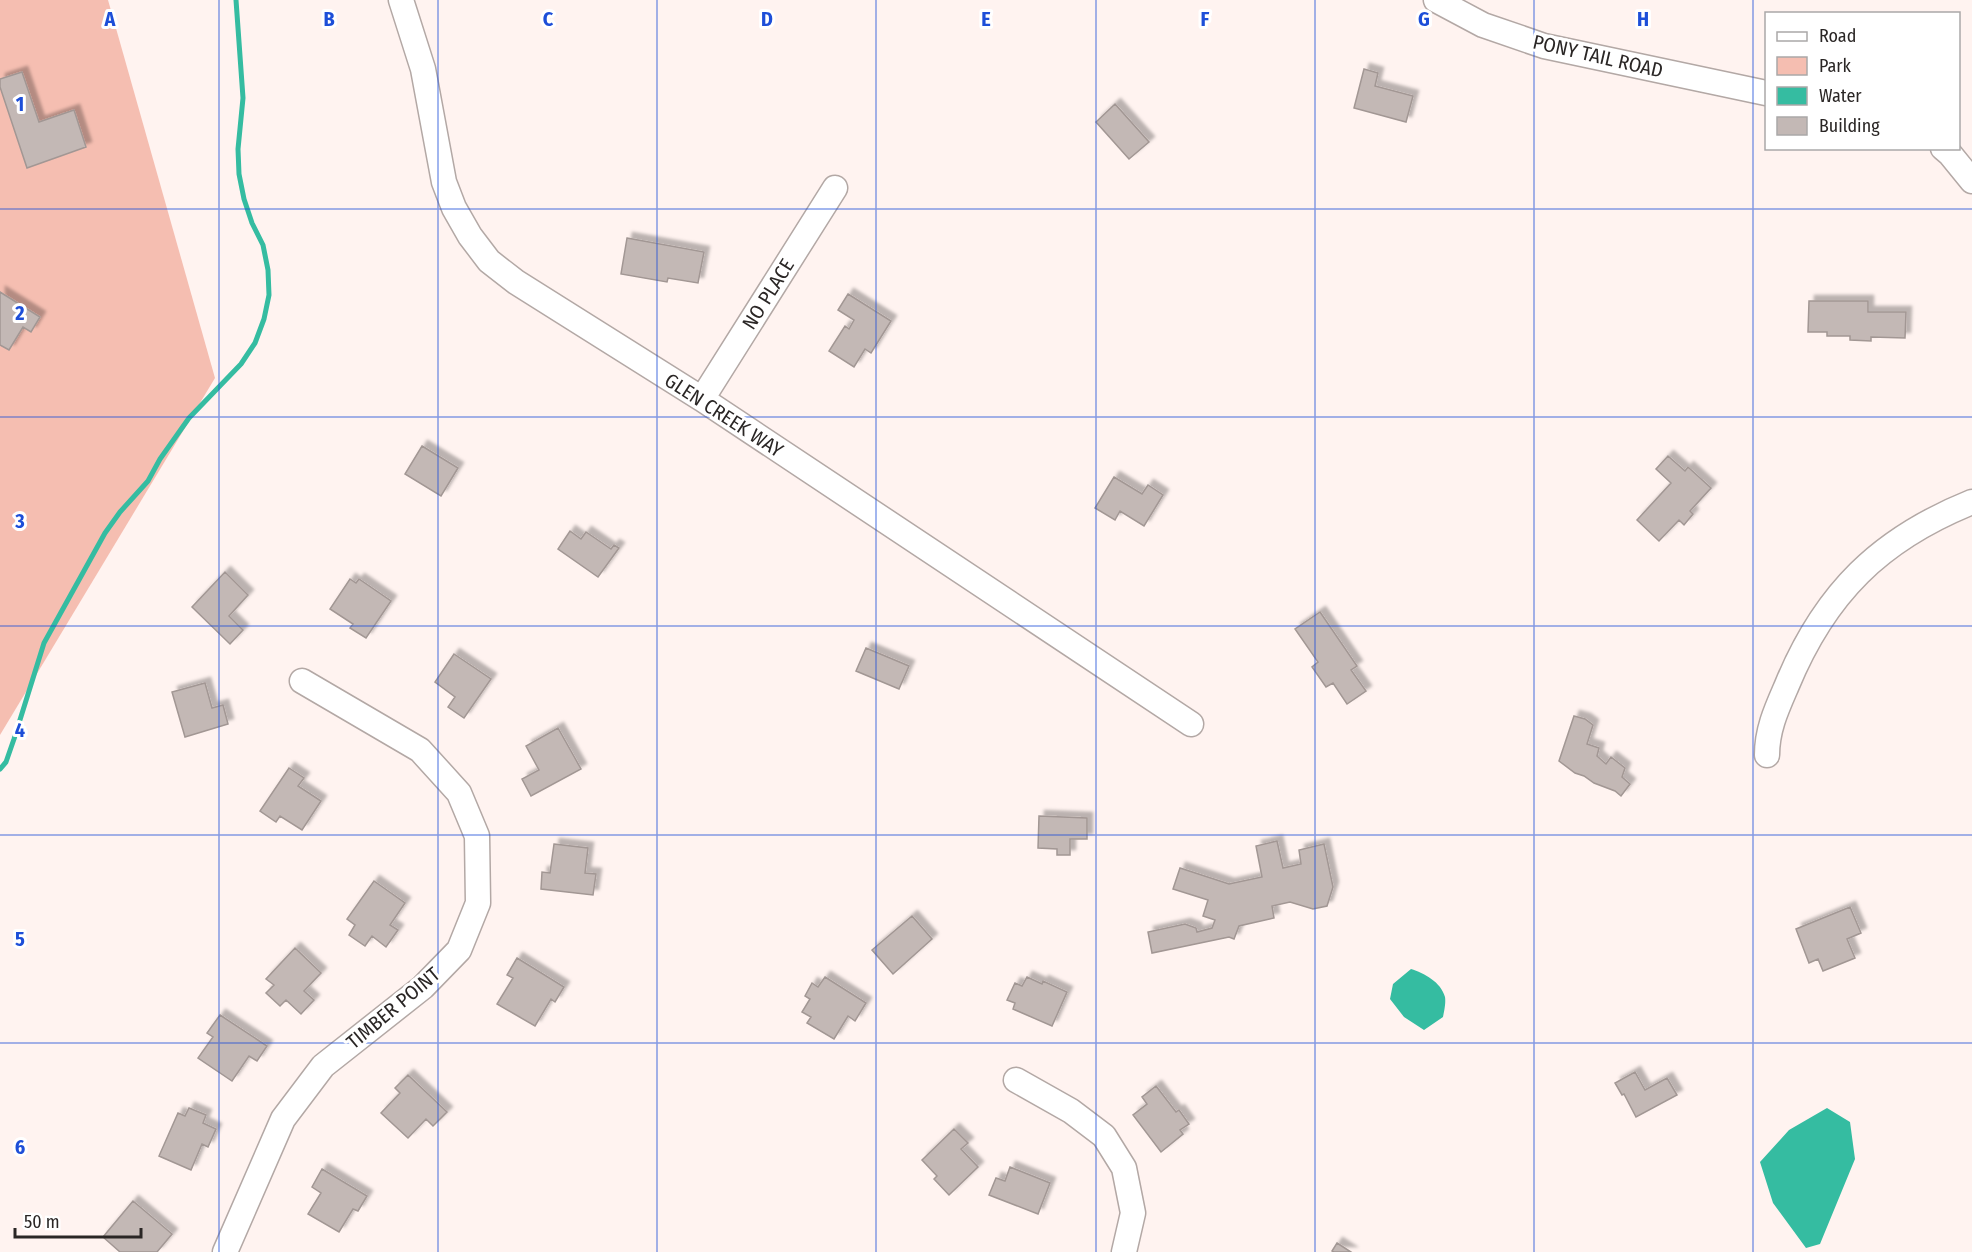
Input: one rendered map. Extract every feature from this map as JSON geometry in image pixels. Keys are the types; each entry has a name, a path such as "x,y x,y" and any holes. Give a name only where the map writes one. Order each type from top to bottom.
{"street":[{"name":"GLEN CREEK WAY","path":"400,0 423,69 444,182 454,208 470,236 489,261 516,282 702,399 1191,724"},
{"name":"PONY TAIL ROAD","path":"1436,0 1483,25 1545,46 1765,93"},
{"path":"1945,150 1972,181"},
{"name":"NO PLACE","path":"702,399 835,188"},
{"path":"1767,754 1767,740 1774,716 1798,657 1826,611 1856,574 1897,540 1938,516 1972,502"},
{"name":"TIMBER POINT","path":"225,1252 283,1119 323,1066 423,987 459,950 478,903 477,836 459,793 420,750 302,681"},
{"path":"1017,1080 1071,1111 1104,1136 1124,1168 1132,1213 1124,1252"}],"green space":[{"path":"0,0 108,0 215,378 0,735"}],"water":[{"path":"1411,969 1436,983 1445,997 1443,1017 1424,1030 1404,1017 1390,999 1393,984"},
{"path":"1827,1108 1850,1122 1855,1159 1820,1244 1806,1248 1773,1203 1760,1162 1789,1130"}],"building":[{"path":"1364,69 1378,73 1375,86 1413,96 1406,122 1354,108"},
{"path":"22,72 39,122 74,110 86,147 27,168 0,87 0,79"},
{"path":"1115,104 1149,142 1129,159 1096,122"},
{"path":"627,238 704,252 698,283 668,278 667,282 621,274"},
{"path":"0,292 40,317 31,332 23,327 9,350 0,345"},
{"path":"848,294 891,321 871,353 865,349 854,367 829,351 845,326 849,329 854,320 838,310"},
{"path":"1809,301 1868,301 1868,312 1906,312 1905,338 1871,337 1871,341 1850,340 1850,336 1827,336 1827,332 1808,332"},
{"path":"422,446 458,468 441,496 405,474"},
{"path":"1668,456 1685,471 1688,467 1711,488 1690,511 1693,514 1684,525 1679,520 1659,541 1637,520 1671,483 1656,469"},
{"path":"1114,477 1142,494 1148,485 1163,495 1144,526 1120,511 1115,520 1095,508"},
{"path":"570,531 581,539 586,532 611,549 614,545 619,548 598,577 558,549"},
{"path":"225,572 248,595 229,616 243,630 230,644 192,607"},
{"path":"350,579 356,583 359,579 391,601 366,638 350,628 353,624 330,609"},
{"path":"1320,612 1357,666 1351,670 1366,691 1347,704 1333,683 1326,687 1312,667 1318,662 1295,629"},
{"path":"866,648 909,666 899,689 856,671"},
{"path":"454,654 491,679 464,718 448,707 455,697 435,682"},
{"path":"205,683 212,708 223,705 228,724 185,737 172,692"},
{"path":"1574,716 1585,719 1593,725 1587,744 1599,748 1597,756 1606,764 1611,757 1625,768 1622,777 1630,784 1621,796 1575,773 1559,761"},
{"path":"558,728 581,769 531,796 522,779 539,770 526,746"},
{"path":"289,768 304,778 298,786 321,801 302,830 280,816 276,822 260,811"},
{"path":"1039,816 1087,818 1087,839 1070,839 1070,855 1057,855 1057,849 1038,848"},
{"path":"1277,841 1283,868 1301,864 1299,850 1324,844 1333,887 1327,906 1313,909 1290,902 1272,906 1274,918 1239,926 1234,939 1229,937 1152,953 1148,932 1185,924 1196,928 1197,932 1212,928 1215,920 1203,916 1208,900 1173,889 1180,868 1229,884 1262,877 1256,846"},
{"path":"554,844 588,848 585,873 596,874 593,895 541,889 542,872 550,873"},
{"path":"374,881 405,903 390,925 398,930 386,947 372,936 365,946 349,935 355,925 347,919"},
{"path":"1850,907 1861,933 1847,939 1855,958 1823,971 1818,959 1809,963 1796,929"},
{"path":"912,916 932,939 893,974 872,950"},
{"path":"295,948 321,973 304,991 314,1000 301,1014 286,1000 280,1006 266,993 274,985 266,979"},
{"path":"517,958 564,987 555,1002 551,999 535,1026 497,1004 513,978 507,975"},
{"path":"825,977 866,1003 855,1021 848,1016 834,1039 807,1023 811,1017 802,1012 810,999 805,996 812,983 818,987"},
{"path":"1027,977 1042,984 1043,981 1067,992 1052,1026 1013,1009 1015,1003 1007,1000 1015,983 1022,986"},
{"path":"220,1015 267,1046 257,1061 249,1056 232,1081 198,1058 213,1037 207,1033"},
{"path":"1635,1072 1645,1090 1667,1078 1677,1095 1636,1117 1624,1094 1622,1095 1615,1083"},
{"path":"408,1075 447,1112 433,1126 426,1119 408,1138 381,1113 400,1093 395,1088"},
{"path":"1156,1086 1176,1112 1179,1110 1189,1124 1180,1130 1183,1134 1161,1152 1133,1115 1147,1104 1142,1097"},
{"path":"189,1108 206,1115 203,1123 216,1129 208,1147 202,1144 191,1170 159,1156 178,1113 185,1116"},
{"path":"954,1129 968,1143 961,1149 978,1167 949,1195 934,1179 937,1176 922,1160"},
{"path":"1010,1167 1050,1183 1038,1214 989,1195 996,1178 1005,1181"},
{"path":"322,1169 367,1196 358,1211 353,1209 339,1232 308,1214 321,1193 312,1187"},
{"path":"133,1201 172,1234 157,1252 120,1252 103,1237"},
{"path":"1337,1243 1351,1252 1332,1251"}],"waterway":[{"path":"0,769 6,762 44,643 105,533 120,512 148,481 160,459 189,418 241,364 255,343 264,319 269,295 268,270 263,245 252,223 239,174 238,149 243,98 236,0"}]}
